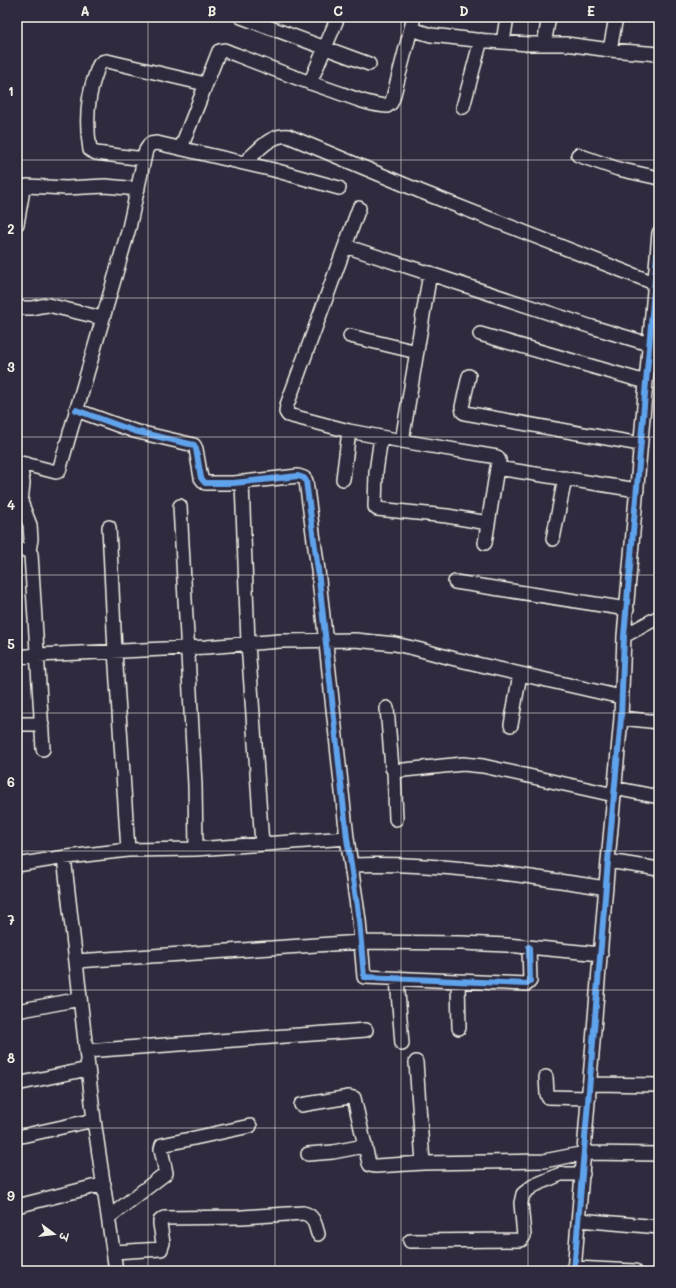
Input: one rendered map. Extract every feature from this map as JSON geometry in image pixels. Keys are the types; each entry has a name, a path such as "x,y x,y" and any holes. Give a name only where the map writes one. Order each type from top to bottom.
{"street":[{"path":"241,17 369,64"},
{"path":"310,83 338,17"},
{"path":"503,42 507,17"},
{"path":"544,44 549,17"},
{"path":"610,50 616,17"},
{"path":"181,148 217,53 221,50 310,83 371,103 387,106 391,103 393,98 413,23 431,35 503,42 573,45 659,54"},
{"path":"463,107 481,40"},
{"path":"144,159 96,153 90,150 88,133 89,100 94,78 100,64 107,61 205,84"},
{"path":"244,163 273,138 284,135 288,136 422,192 649,281"},
{"path":"43,749 38,655 23,550 31,539 30,525 21,502 23,483 21,471 22,463 56,472 59,471 129,228 148,146 153,143 181,148 339,188"},
{"path":"578,155 618,169 658,178"},
{"path":"17,224 23,190 27,186 66,188 105,186 138,189"},
{"path":"359,208 287,405 286,412 292,417 381,437 497,457 500,460 497,468 485,543"},
{"path":"635,1271 575,1269 579,1220 578,1174 581,1154 583,1098 591,1084 598,887 608,861 609,792 621,718 615,696 624,636 620,608 649,281 658,259 659,234"},
{"path":"345,246 644,342"},
{"path":"402,441 430,273"},
{"path":"17,308 32,308 48,305 102,318"},
{"path":"480,334 641,381"},
{"path":"350,336 417,352"},
{"path":"469,376 462,407 463,412 465,413 634,443"},
{"path":"76,410 134,431 194,445 196,448 201,478 205,483 242,482 298,476 304,478 306,481 318,570 347,838 365,978 528,984 530,980 529,947"},
{"path":"342,479 349,430"},
{"path":"381,437 376,472 377,509 447,516 488,523"},
{"path":"497,468 631,489"},
{"path":"553,539 565,478"},
{"path":"242,482 248,643 262,844"},
{"path":"180,506 195,785 196,849"},
{"path":"109,527 115,651 128,850"},
{"path":"455,582 620,608"},
{"path":"624,636 659,616"},
{"path":"17,657 187,648 248,643 355,640 395,644 615,696"},
{"path":"511,725 520,674"},
{"path":"387,708 392,768 394,771 396,819"},
{"path":"621,718 659,722"},
{"path":"17,724 42,724"},
{"path":"394,771 463,764 478,765 609,792 659,797"},
{"path":"17,865 64,857 128,850 196,849 347,838"},
{"path":"64,857 94,1120 116,1271"},
{"path":"608,861 659,869"},
{"path":"351,865 390,864 460,869 598,887"},
{"path":"76,961 361,942 462,943 529,947 595,954"},
{"path":"397,979 402,1044"},
{"path":"458,982 459,1028"},
{"path":"17,1010 80,999"},
{"path":"86,1051 366,1030"},
{"path":"416,1062 423,1163"},
{"path":"17,1084 88,1069"},
{"path":"546,1077 548,1097 583,1098"},
{"path":"591,1084 659,1085"},
{"path":"301,1105 349,1097 356,1099 364,1146 369,1162 372,1166 423,1163 544,1161 581,1154 659,1154"},
{"path":"17,1137 94,1120"},
{"path":"109,1218 166,1173 160,1149 162,1145 250,1126"},
{"path":"308,1154 333,1152 364,1146"},
{"path":"410,1241 521,1240 524,1236 522,1203 523,1194 533,1186 560,1174 578,1174"},
{"path":"17,1206 104,1184"},
{"path":"114,1252 161,1249 163,1243 160,1221 164,1218 242,1217 303,1213 310,1215 313,1219 318,1234"},
{"path":"579,1220 659,1227"}],"cycle path":[{"path":"574,1271 621,718 624,636 659,233"},
{"path":"76,410 134,431 194,445 201,478 205,483 234,483 298,476 304,478 306,481 318,570 347,838 359,920 364,977 527,984 530,981 529,947"}]}
